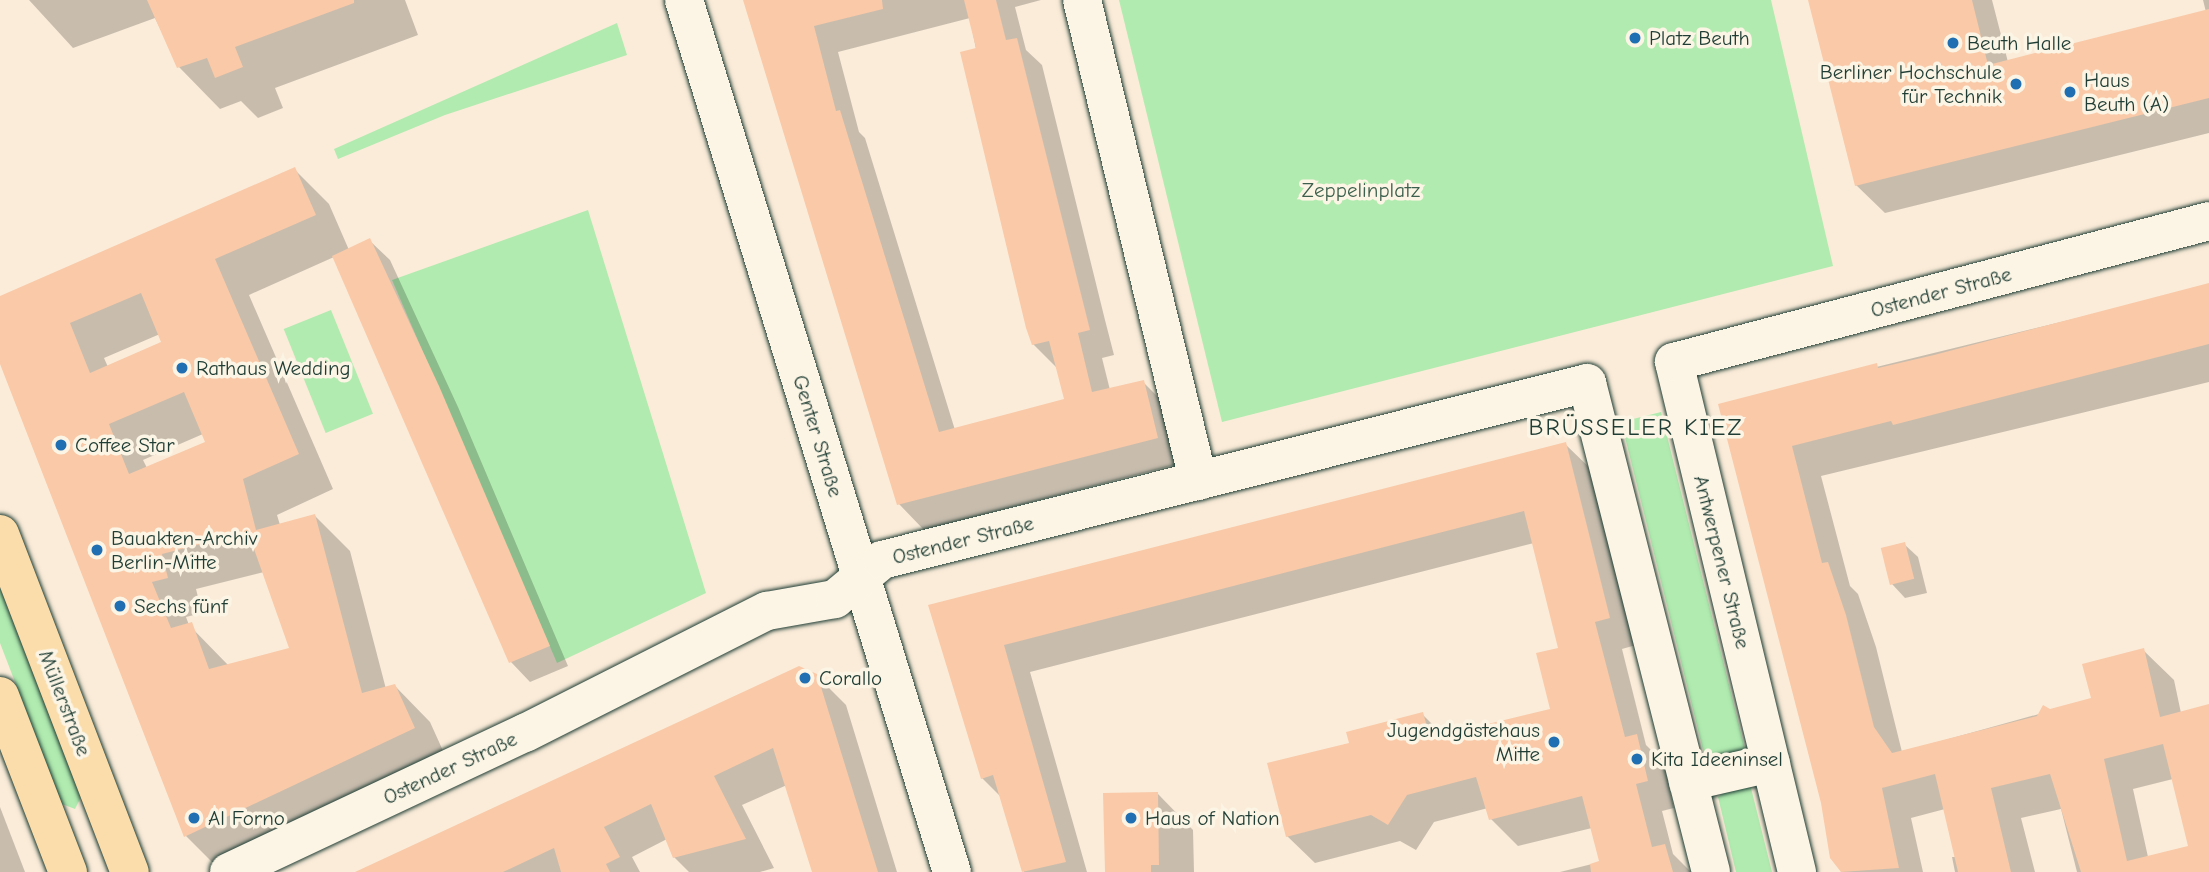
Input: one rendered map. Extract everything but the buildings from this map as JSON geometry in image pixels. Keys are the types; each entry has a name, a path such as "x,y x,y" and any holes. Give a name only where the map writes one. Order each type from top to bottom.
{"main road":[{"name":"Müllerstraße","path":"0,534 130,872"},
{"path":"0,696 68,872"},
{"path":"53,832 107,811"}],"street":[{"name":"Genter Straße","path":"684,0 864,576 952,872"},
{"path":"1082,0 1198,481"},
{"name":"Ostender Straße","path":"1674,362 2209,221"},
{"name":"Antwerpener Straße","path":"1674,362 1797,872"},
{"name":"Ostender Straße","path":"229,872 525,733 767,611 835,599 882,560 1587,383 1688,782"},
{"path":"1711,872 1688,782 1770,762"}],"green space":[{"name":"Zeppelinplatz","path":"1119,0 1771,0 1833,266 1222,422"},
{"path":"617,23 627,55 445,115 338,159 334,149"},
{"path":"588,210 706,593 557,663 392,280"},
{"path":"331,310 373,414 326,433 284,329"},
{"path":"1661,412 1747,755 1707,765 1621,422"},
{"path":"0,588 81,797 75,809 62,804 0,643"},
{"path":"1748,776 1772,872 1736,872 1718,797"}],"place":[{"name":"Platz Beuth","path":"1635,38"},
{"name":"Beuth Halle","path":"1953,43"},
{"name":"Berliner Hochschule für Technik","path":"2016,84"},
{"name":"Haus Beuth (A)","path":"2070,92"},
{"name":"Rathaus Wedding","path":"182,368"},
{"name":"Coffee Star","path":"61,445"},
{"name":"Bauakten-Archiv Berlin-Mitte","path":"97,550"},
{"name":"Sechs fünf","path":"120,606"},
{"name":"Corallo","path":"805,678"},
{"name":"Jugendgästehaus Mitte","path":"1554,742"},
{"name":"Kita Ideeninsel","path":"1637,759"},
{"name":"Al Forno","path":"194,818"},
{"name":"Haus of Nation","path":"1131,818"}],"district":[{"name":"BRÜSSELER KIEZ","path":"1636,428"}]}
